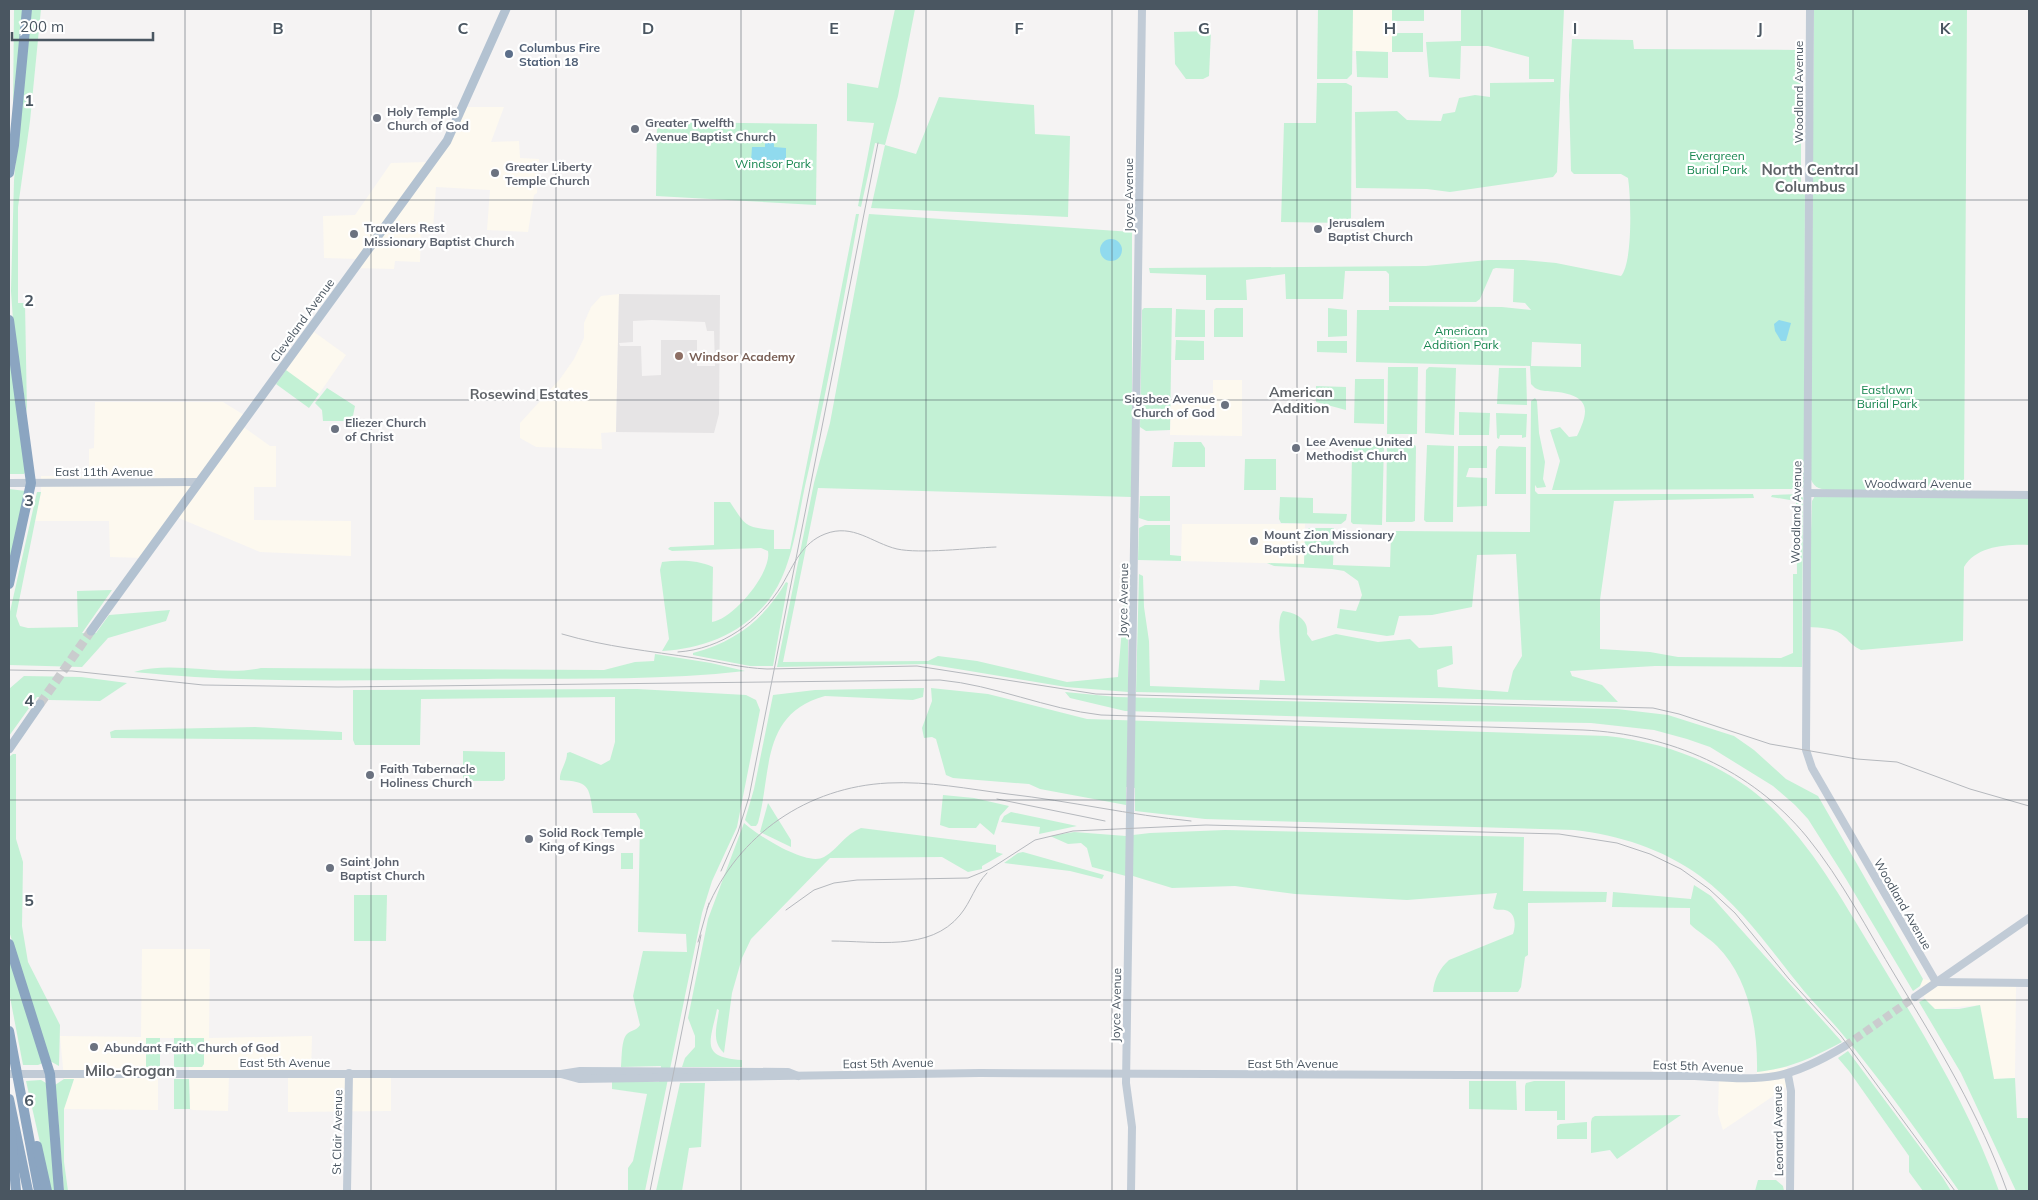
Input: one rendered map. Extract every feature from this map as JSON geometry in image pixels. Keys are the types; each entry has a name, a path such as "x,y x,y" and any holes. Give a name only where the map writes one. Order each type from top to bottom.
{"highway":[{"path":"9,173 14,145 27,9"},
{"path":"9,320 31,483 9,584"},
{"path":"9,944 46,1074 59,1191"},
{"path":"9,1031 13,1076 39,1191"},
{"path":"13,1076 47,1191"},
{"path":"9,1099 28,1191"},
{"path":"9,1116 16,1191"}],"main road":[{"name":"Cleveland Avenue","path":"91,630 447,141 506,9"},
{"path":"11,746 40,704"}],"street":[{"name":"Joyce Avenue","path":"1130,1191 1132,1127 1126,1074 1142,9"},
{"name":"Woodland Avenue","path":"1810,9 1805,717 1807,757 1936,982"},
{"path":"30,465 31,483"},
{"name":"East 11th Avenue","path":"13,482 199,482"},
{"name":"Woodward Avenue","path":"1807,493 2029,495"},
{"path":"1915,997 2029,918"},
{"path":"1936,982 2029,982"},
{"name":"Leonard Avenue","path":"1790,1191 1791,1091 1788,1075 1808,1067 1845,1046"},
{"name":"St Clair Avenue","path":"347,1191 349,1073"},
{"name":"East 5th Avenue","path":"13,1076 46,1074 561,1074 579,1079 1126,1074 1695,1076 1744,1079 1788,1075"}],"shaded area":[{"path":"1353,9 1392,9 1392,52 1352,51"},
{"path":"461,107 504,107 491,142 519,141 520,158 539,159 537,193 534,195 528,232 487,230 490,190 436,187 433,229 421,229 420,262 395,261 394,269 354,268 360,259 324,258 323,216 355,215 391,163 428,162 451,129"},
{"path":"619,294 616,432 601,433 602,449 536,447 520,438 520,423 560,379 574,359 584,338 584,323 591,307 601,296"},
{"name":"Windsor Academy","path":"619,294 720,295 719,414 714,433 616,432","holes":["633,321 705,322 707,331 714,331 715,366 697,366 697,340 661,340 661,375 642,376 641,346 620,346 619,343 633,342"]},
{"path":"310,329 346,355 319,394 282,368"},
{"path":"1213,380 1242,380 1242,436 1170,435 1171,400 1208,400 1208,394 1213,393"},
{"path":"95,402 223,402 244,415 238,423 270,446 276,446 276,487 254,487 254,520 351,521 351,556 260,552 174,516 144,558 110,557 109,521 35,521 41,492 41,476 89,476 89,449 94,448"},
{"path":"1182,524 1305,524 1304,564 1181,561"},
{"path":"142,949 210,949 209,1038 312,1036 311,1073 391,1074 391,1111 288,1112 288,1073 229,1073 228,1111 190,1109 189,1067 202,1067 204,1064 204,1038 146,1038 146,1067 158,1067 158,1110 64,1109 74,1079 64,1079 60,1036 141,1037"},
{"path":"1923,979 1939,982 2013,982 2016,987 2015,1078 1994,1079 1980,1005 1934,1009 1925,999 1920,986"},
{"path":"1787,1067 1791,1084 1723,1130 1718,1114 1719,1075 1757,1078 1757,1072"}],"green space":[{"path":"14,9 24,9 13,112"},
{"path":"31,9 41,9 30,121 18,207 18,303 25,303 27,413 14,335 11,291 14,180"},
{"path":"895,9 915,9 898,96 885,145 875,143 861,207 858,206 874,123 847,121 847,83 878,88"},
{"path":"1318,9 1353,9 1352,74 1347,79 1317,79"},
{"path":"1392,9 1424,9 1424,21 1392,21"},
{"path":"1461,9 1564,9 1557,172 1553,177 1450,192 1427,189 1356,188 1355,112 1397,111 1407,120 1441,121 1443,114 1455,112 1459,98 1475,95 1490,97 1490,83 1554,82 1554,79 1529,79 1529,57 1488,46 1461,46 1460,79 1429,77 1426,42 1461,41"},
{"name":"Eastlawn Burial Park","path":"1814,9 1967,9 1964,491 1826,490 1812,483 1810,477"},
{"path":"1211,31 1209,76 1203,79 1186,79 1175,64 1174,32"},
{"path":"1392,33 1423,33 1423,52 1392,52"},
{"path":"1572,39 1633,40 1634,49 1801,50 1801,183 1805,183 1804,486 1801,489 1552,490 1560,461 1550,430 1560,427 1569,437 1577,436 1584,419 1584,406 1577,397 1569,394 1535,388 1531,384 1530,366 1356,362 1357,310 1389,310 1389,306 1502,307 1531,310 1525,303 1513,302 1514,269 1493,269 1480,299 1476,302 1389,302 1389,274 1386,271 1345,271 1343,299 1286,299 1285,274 1246,280 1247,300 1206,300 1206,275 1150,273 1149,268 1426,266 1488,260 1524,260 1556,263 1621,276 1628,258 1629,244 1630,199 1628,178 1621,174 1574,174 1571,171 1569,95","holes":["1532,342 1581,344 1581,367 1531,366"]},
{"path":"1356,51 1388,52 1388,78 1357,77"},
{"path":"1317,83 1346,83 1352,86 1351,218 1346,223 1281,222 1284,123 1316,123"},
{"path":"939,97 1034,105 1035,134 1070,136 1068,217 871,208 885,145 916,154"},
{"name":"Windsor Park","path":"657,122 817,124 816,205 656,196"},
{"path":"856,214 859,214 827,384 796,531 783,576 768,601 758,613 734,631 707,643 677,650 662,651 669,639 660,570 662,562 688,561 713,567 712,622 721,619 740,604 758,582 768,560 768,551 761,548 672,551 668,549 670,547 714,545 714,502 730,502 747,524 757,528 774,530 774,549 790,549"},
{"path":"869,214 1132,232 1132,497 818,488 783,662 928,661 938,656 977,661 1067,682 1118,677 1124,602 1128,602 1128,692 1066,687 927,664 777,667 814,483 830,423"},
{"path":"1144,308 1172,308 1170,430 1146,431 1140,427 1142,310"},
{"path":"1216,308 1243,308 1243,337 1214,337 1214,310"},
{"path":"1328,308 1347,310 1347,336 1328,337"},
{"path":"1176,309 1205,310 1205,337 1175,337"},
{"path":"9,339 26,471 24,474 9,474"},
{"path":"1176,340 1204,341 1204,360 1175,360"},
{"path":"1317,341 1347,341 1347,353 1317,352"},
{"path":"1388,367 1418,367 1417,434 1387,434"},
{"path":"1429,367 1456,368 1454,435 1425,433 1426,370"},
{"path":"1499,368 1526,368 1527,405 1497,404"},
{"path":"286,370 319,394 309,408 276,384"},
{"path":"1355,379 1384,379 1384,424 1354,423"},
{"path":"1316,386 1346,387 1346,410 1316,402"},
{"path":"327,388 355,406 352,421 323,421 322,410 315,403"},
{"path":"1535,398 1537,401 1539,433 1545,462 1543,479 1546,487 1537,488 1535,485 1535,491 1538,494 1753,494 1754,498 1614,501 1600,600 1600,649 1650,652 1678,657 1781,658 1793,653 1793,574 1797,574 1796,501 1771,497 1772,495 1800,494 1803,498 1802,667 1655,666 1570,671 1572,676 1602,685 1618,702 1136,692 1139,574 1143,576 1144,607 1149,641 1150,686 1259,690 1260,680 1285,681 1279,633 1280,616 1283,611 1293,613 1304,621 1307,634 1312,641 1336,634 1378,642 1410,639 1419,648 1452,646 1453,664 1437,670 1438,687 1508,692 1513,671 1522,656 1516,554 1477,555 1472,607 1432,615 1399,616 1394,635 1387,636 1337,628 1340,609 1356,611 1362,595 1358,581 1344,571 1274,566 1267,563 1304,564 1305,531 1309,528 1334,528 1333,565 1390,567 1391,534 1396,531 1530,532 1531,401"},
{"path":"1459,412 1490,413 1489,435 1459,435"},
{"path":"1496,413 1527,414 1526,437 1522,438 1522,435 1500,435 1499,439 1497,438"},
{"path":"1174,442 1201,442 1205,448 1205,467 1172,467"},
{"path":"1355,444 1384,444 1382,525 1353,524 1351,522 1352,450"},
{"path":"1387,444 1415,445 1416,447 1415,521 1386,522"},
{"path":"1427,445 1454,446 1453,522 1426,522 1424,520"},
{"path":"1458,446 1487,446 1487,468 1469,468 1466,477 1487,478 1487,506 1457,507"},
{"path":"1499,446 1526,447 1526,494 1495,494 1496,450"},
{"path":"1245,459 1276,459 1276,490 1244,490"},
{"path":"9,489 26,491 9,570"},
{"path":"37,492 41,492 16,616 20,626 28,628 78,627 77,591 112,590 82,633 96,633 109,615 170,610 166,621 108,638 82,667 9,665 9,616"},
{"path":"1140,496 1170,496 1170,521 1148,521 1139,518"},
{"path":"1815,496 2029,497 2029,545 2002,546 1984,551 1969,560 1964,567 1963,641 1861,650 1837,631 1808,627 1812,501"},
{"path":"1280,497 1313,498 1313,513 1347,514 1346,520 1341,524 1281,523 1279,519"},
{"path":"1145,525 1170,525 1170,555 1181,556 1181,561 1138,560 1139,528"},
{"path":"786,582 788,583 773,666 750,666 693,655 693,653 723,642 747,627 768,607"},
{"path":"655,654 711,663 745,671 648,678 353,680 265,680 134,672 165,668 229,671 261,668 604,670 635,662 654,661"},
{"path":"24,676 81,677 127,683 100,701 49,700 48,698 37,697 9,736 9,689"},
{"path":"924,688 923,697 913,700 825,696 804,705 789,716 779,731 772,747 758,823 756,826 751,826 745,820 754,789 773,695 815,690"},
{"path":"931,688 988,694 1087,719 1607,736 1629,739 1673,750 1715,767 1753,791 1770,806 1801,840 1828,878 1911,1014 1960,1100 1999,1191 1959,1191 1871,1069 1804,991 1743,915 1700,876 1671,858 1624,840 1574,830 1205,819 1135,811 1135,788 1126,787 1126,805 1040,789 1029,784 953,778 946,775 936,739 932,737 924,738 922,728 932,701"},
{"path":"637,689 746,695 756,700 760,710 737,827 712,881 702,913 645,1191 628,1191 628,1168 633,1161 647,1094 612,1089 612,1082 659,1082 661,1066 621,1067 625,1037 640,1025 633,996 643,951 687,952 686,934 638,932 640,820 636,813 593,813 586,786 576,782 560,780 567,753 570,752 601,765 610,760 615,742 615,697 421,699 420,745 355,745 353,740 353,690"},
{"path":"1065,692 1117,697 1617,709 1668,715 1734,736 1754,750 1786,779 1818,796 1923,979 1920,986 1913,991 1808,819 1795,805 1773,786 1710,747 1687,739 1654,730 1591,723 1448,721 1125,711 1070,698"},
{"path":"255,727 342,732 342,740 111,738 110,732 115,730"},
{"path":"463,751 505,752 505,779 503,781 463,781"},
{"path":"16,754 16,839 23,862 22,926 28,962 60,1025 59,1066 50,1061 9,931 9,757"},
{"path":"943,795 974,798 1009,806 1000,816 994,835 980,823 976,828 949,828 940,825"},
{"path":"768,803 791,840 791,847 760,832"},
{"path":"1011,812 1077,826 1039,834 1040,827 1001,822 1004,816"},
{"path":"744,823 771,842 806,858 816,859 824,857 850,834 861,828 996,845 996,852 1003,854 982,866 982,869 968,872 942,857 830,858 751,939 742,958 732,993 724,1053 716,1038 719,1010 717,1009 711,1046 719,1056 742,1060 742,1067 682,1067 685,1058 695,1047 695,1036 688,1018 708,919"},
{"path":"1225,830 1524,837 1523,891 1607,892 1606,902 1528,903 1528,955 1525,957 1521,987 1518,992 1433,992 1438,974 1449,960 1513,934 1515,923 1511,913 1493,908 1497,893 1407,900 1295,894 1235,886 1172,888 1133,876 1133,835"},
{"path":"1074,832 1126,836 1126,876 1092,867 1087,848 1081,843 1068,844 1050,836"},
{"path":"1023,852 1104,875 1102,879 1070,871 1004,863 1018,853"},
{"path":"621,853 633,853 633,869 621,869"},
{"path":"1694,885 1711,896 1842,1042 1801,1062 1757,1072 1756,1039 1744,989 1728,959 1714,943 1690,924 1690,908 1612,907 1613,892 1691,899"},
{"path":"354,895 387,895 386,941 354,941"},
{"path":"9,953 43,1063 38,1065 23,1065 9,992"},
{"path":"1925,999 1935,1009 1959,1009 1980,1005 1994,1079 2015,1078 2017,1118 2029,1118 2029,1191 2016,1191 1961,1073 1919,1002"},
{"path":"146,1038 160,1038 160,1067 146,1067"},
{"path":"174,1038 204,1038 204,1064 202,1067 174,1067"},
{"path":"1848,1051 1951,1191 1923,1191 1909,1172 1909,1156 1838,1058"},
{"path":"64,1079 74,1079 64,1109 64,1162 68,1191 64,1191 55,1085"},
{"path":"174,1079 189,1079 190,1109 174,1109"},
{"path":"41,1080 46,1083 56,1191 51,1191 26,1081"},
{"path":"1469,1081 1516,1081 1517,1110 1469,1109"},
{"path":"1534,1081 1565,1081 1565,1120 1557,1120 1557,1111 1525,1111 1525,1086 1526,1083"},
{"path":"680,1083 705,1083 701,1147 689,1148 682,1191 656,1191"},
{"path":"1681,1115 1617,1159 1610,1150 1591,1153 1591,1122 1595,1116"},
{"path":"1587,1122 1587,1139 1557,1139 1557,1126 1560,1124"},
{"path":"1758,1180 1776,1180 1783,1186 1784,1191 1755,1191"}],"water":[{"path":"765,140 774,141 774,147 786,148 786,164 751,162 752,147 765,147"},
{"path":"1111,239 1119,242 1122,250 1119,258 1111,261 1103,258 1100,250 1103,242"},
{"path":"1779,320 1791,323 1786,341 1781,341 1775,331 1774,324"}],"tunnel":[{"path":"40,704 91,631"},
{"path":"1845,1046 1915,997"}],"railway":[{"path":"721,871 738,832 749,797 878,143"},
{"path":"678,652 710,645 724,639 751,622 773,598 804,549 825,534 835,531 853,532 888,546 907,550 932,551 996,547"},
{"path":"562,634 612,645 749,667 767,669 917,666 1096,694 1653,708 1679,714 1770,744 1857,759 1897,762 1970,789 2029,806"},
{"path":"9,670 72,671 203,685 338,687 940,680 981,687 1060,708 1101,715 1583,730 1647,739 1707,760 1734,774 1761,792 1785,813 1820,853 1843,888 1957,1081 1984,1135 2007,1191"},
{"path":"707,909 720,882 737,858 757,837 779,819 804,805 830,794 859,786 888,783 933,784 1191,821"},
{"path":"997,799 1105,821"},
{"path":"786,910 814,890 834,883 857,880 968,878 990,869 1035,840 1073,831 1206,825 1559,834 1617,843 1650,854 1681,869 1709,889 1735,913 1789,979 1841,1036 1955,1191"},
{"path":"832,941 901,942 933,935 948,927 960,915 987,873"},
{"path":"698,942 709,903"},
{"path":"650,1191 701,935"}],"place":[{"name":"Columbus Fire Station 18","path":"509,54"},
{"name":"Holy Temple Church of God","path":"377,118"},
{"name":"Greater Twelfth Avenue Baptist Church","path":"635,129"},
{"name":"Greater Liberty Temple Church","path":"495,173"},
{"name":"Jerusalem Baptist Church","path":"1318,229"},
{"name":"Travelers Rest Missionary Baptist Church","path":"354,234"},
{"name":"Windsor Academy","path":"679,356"},
{"name":"Sigsbee Avenue Church of God","path":"1225,405"},
{"name":"Eliezer Church of Christ","path":"335,429"},
{"name":"Lee Avenue United Methodist Church","path":"1296,448"},
{"name":"Mount Zion Missionary Baptist Church","path":"1254,541"},
{"name":"Faith Tabernacle Holiness Church","path":"370,775"},
{"name":"Solid Rock Temple King of Kings","path":"529,839"},
{"name":"Saint John Baptist Church","path":"330,868"},
{"name":"Abundant Faith Church of God","path":"94,1047"}],"district":[{"name":"North Central Columbus","path":"1810,178"},
{"name":"Rosewind Estates","path":"529,394"},
{"name":"American Addition","path":"1301,400"},
{"name":"Milo-Grogan","path":"130,1070"}],"park label":[{"name":"Evergreen Burial Park","path":"1717,162"},
{"name":"American Addition Park","path":"1461,337"}]}
